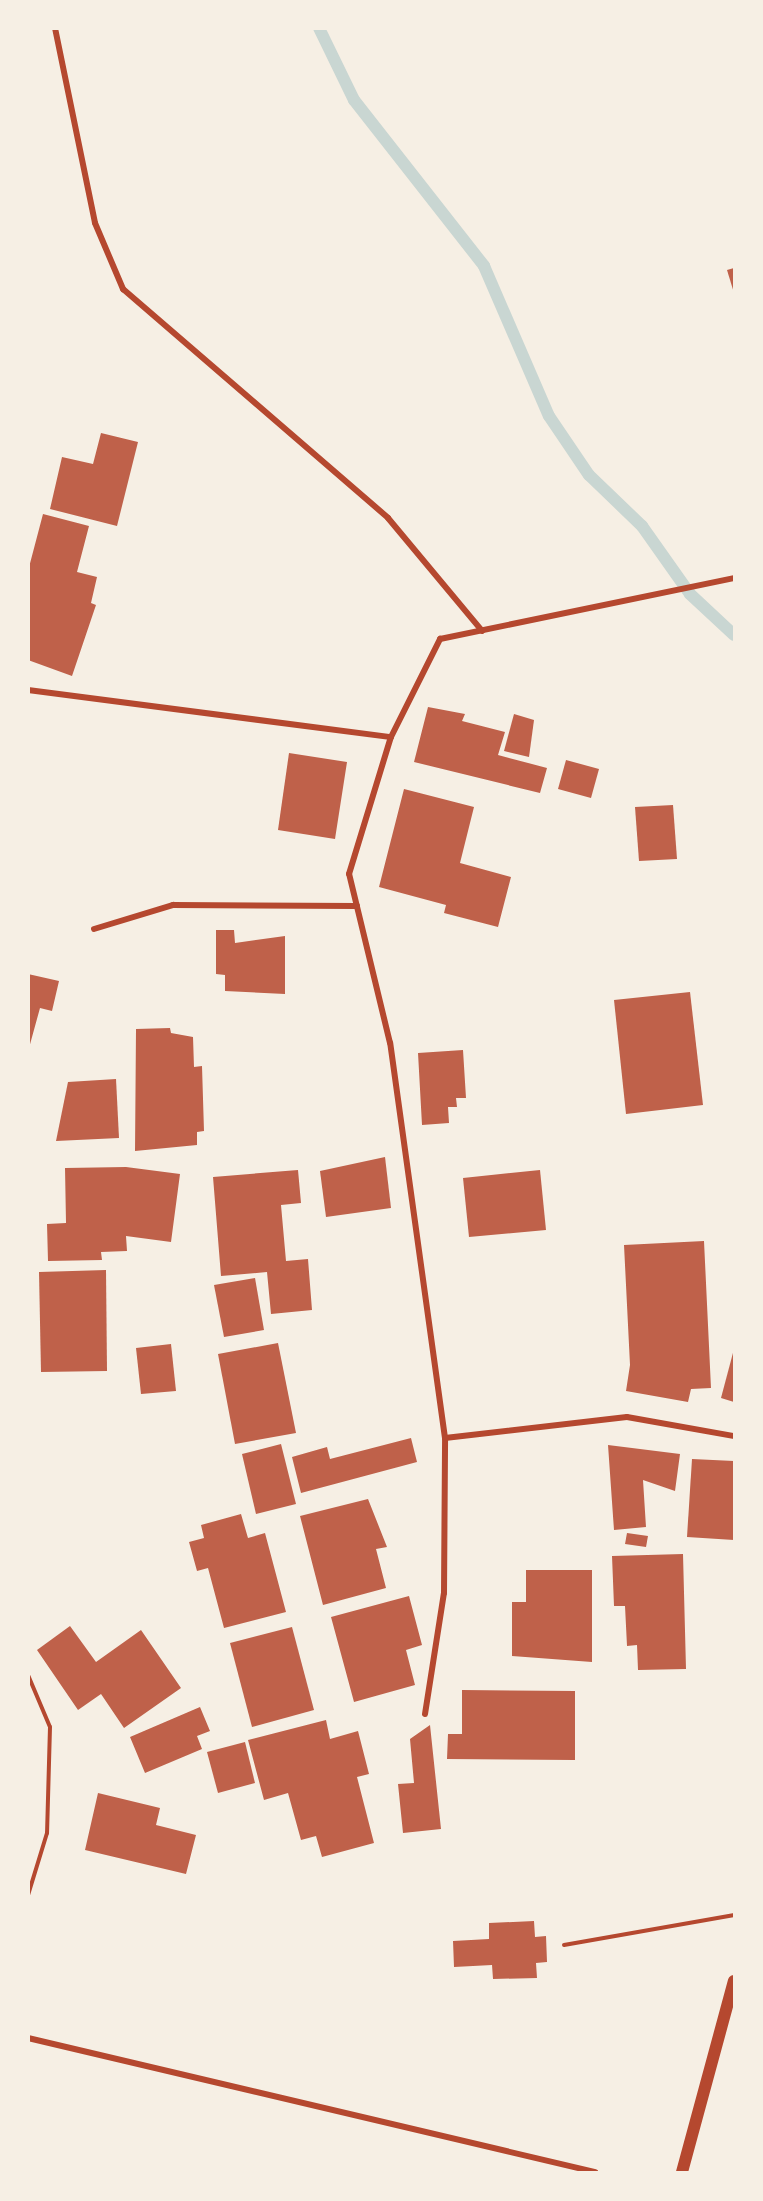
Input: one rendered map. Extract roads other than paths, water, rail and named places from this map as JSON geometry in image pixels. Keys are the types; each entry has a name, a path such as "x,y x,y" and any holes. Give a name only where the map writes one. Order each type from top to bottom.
{"main road":[{"path":"682,2172 735,1981"}],"street":[{"path":"55,28 95,223 123,290 388,518 482,631"},
{"path":"425,1714 444,1593 445,1438 390,1043 349,874 391,737 440,639 735,578"},
{"path":"28,690 391,737"},
{"path":"94,929 173,905 357,906"},
{"path":"445,1438 627,1417 735,1436"},
{"path":"28,2038 595,2172"}],"waterway":[{"path":"319,28 354,100 484,266 549,416 589,475 642,526 690,594 734,635"}]}
